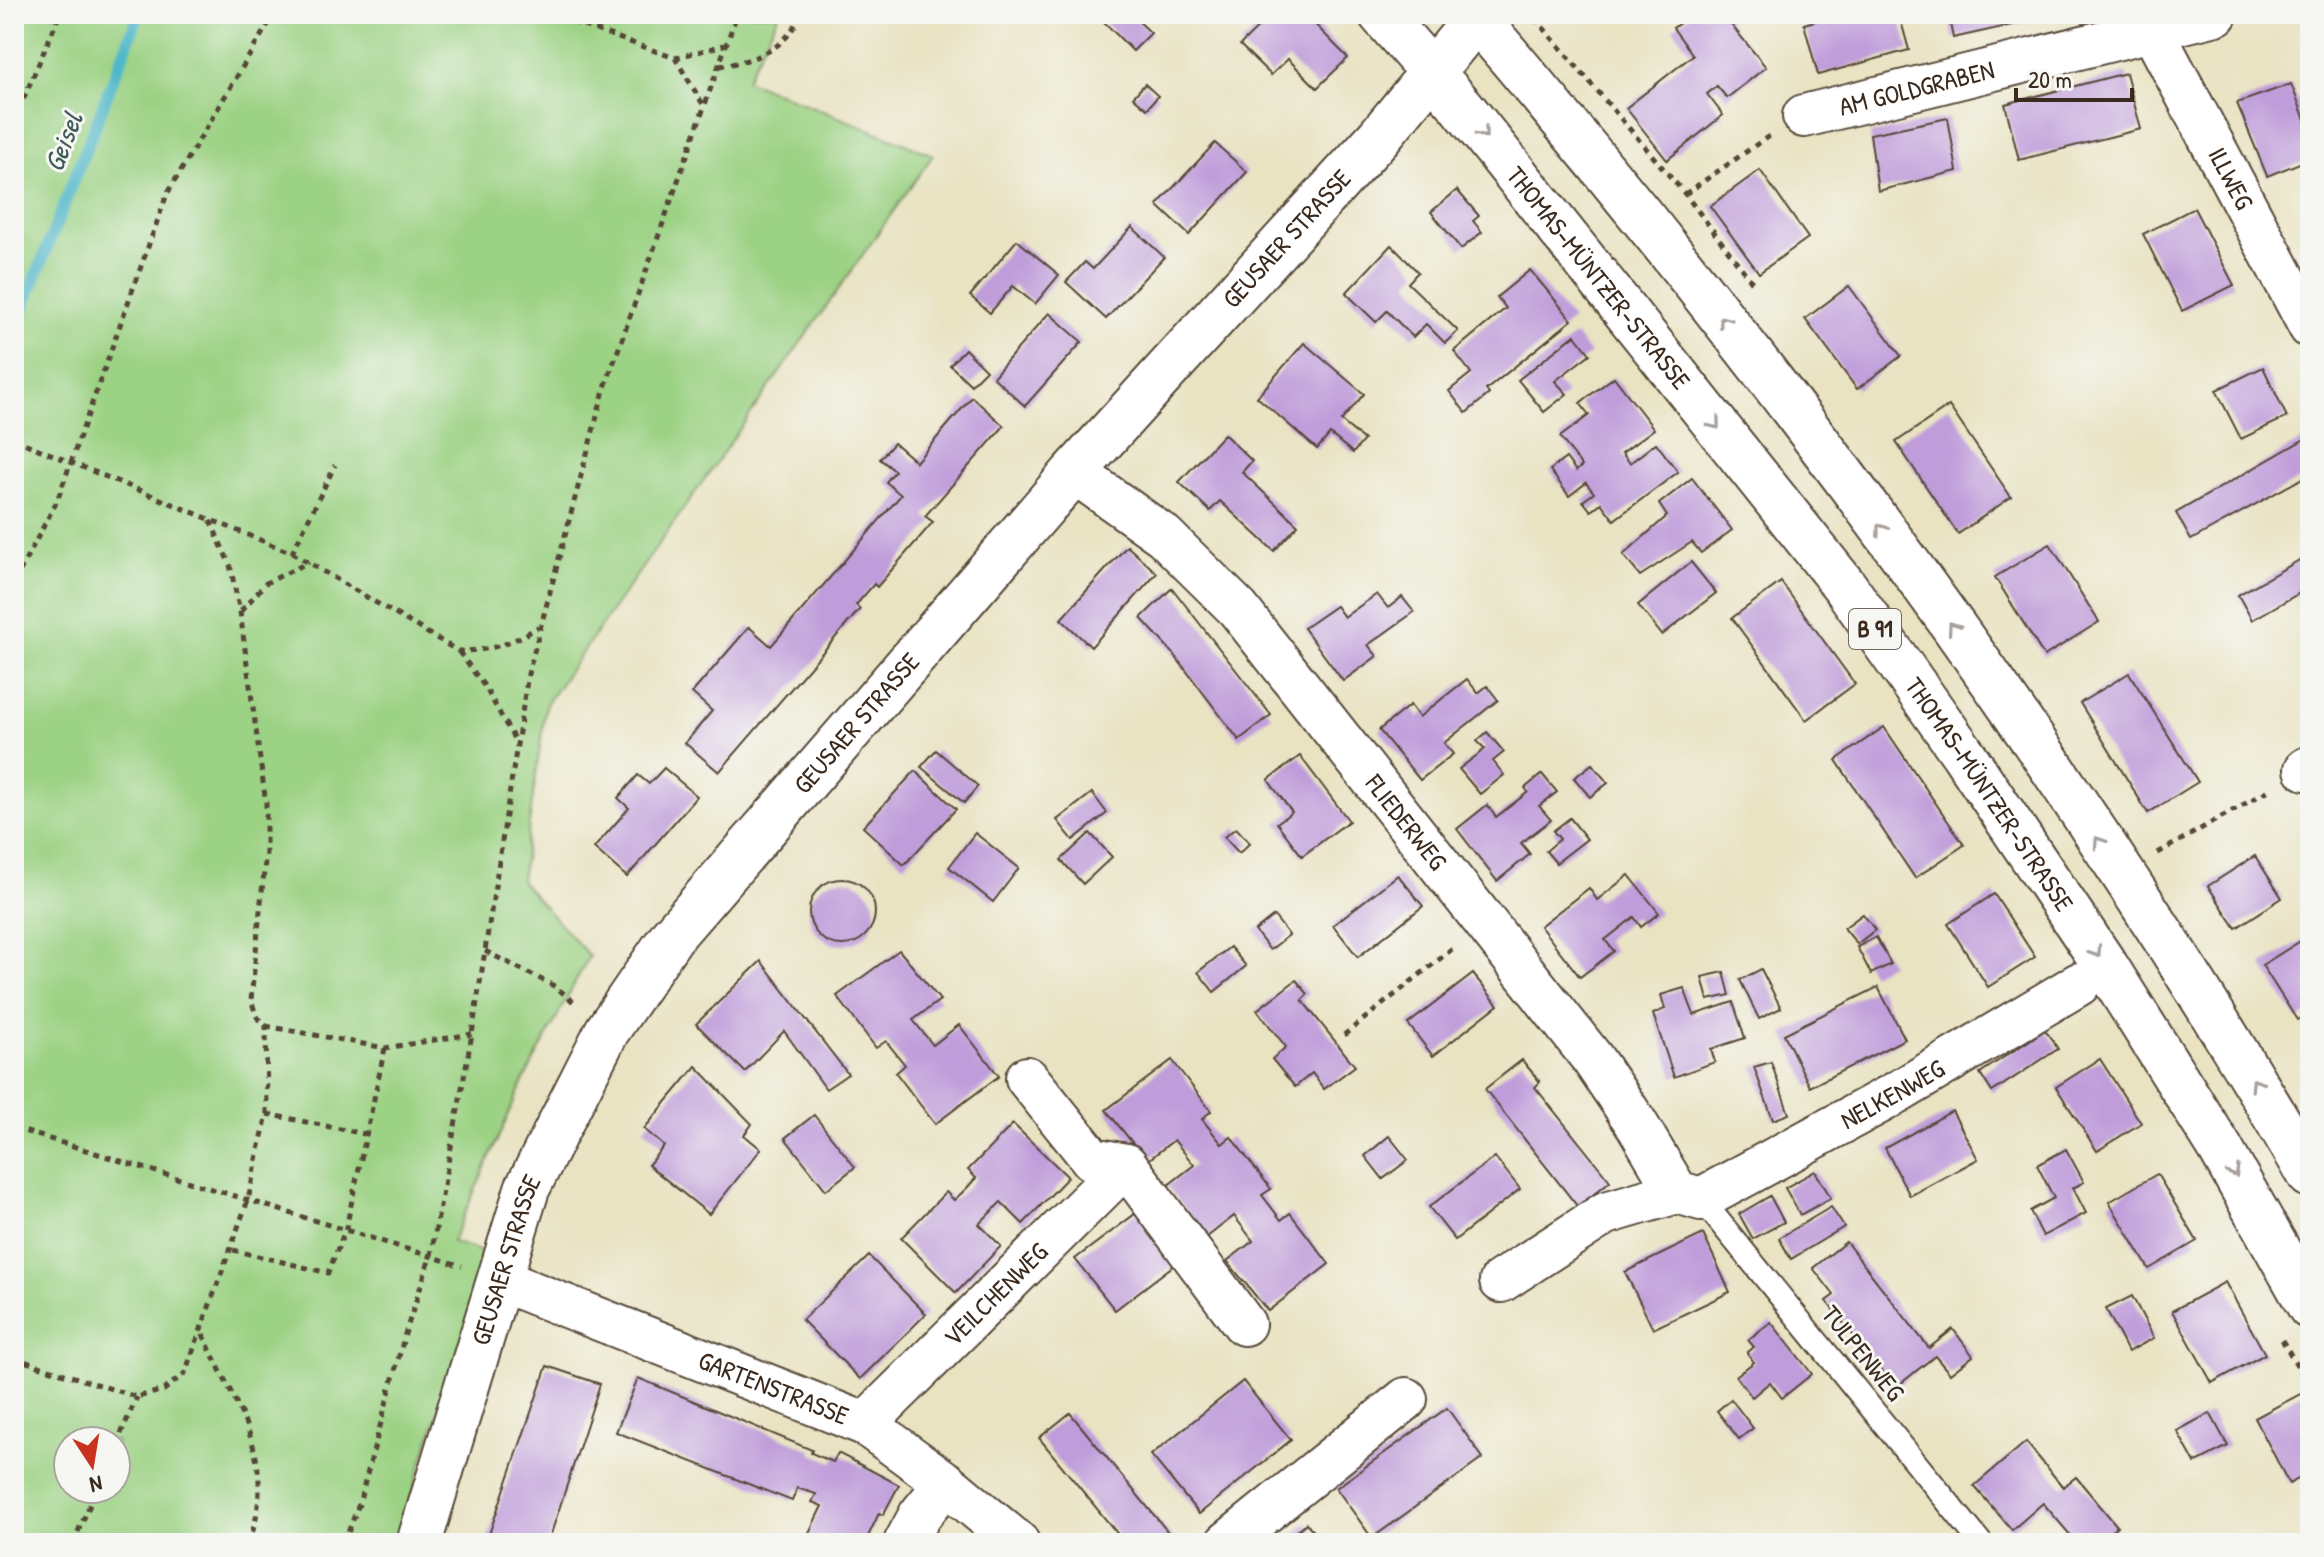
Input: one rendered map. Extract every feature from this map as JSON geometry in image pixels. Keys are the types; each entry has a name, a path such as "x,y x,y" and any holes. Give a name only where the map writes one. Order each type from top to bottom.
{"main road":[{"name":"THOMAS-MÜNTZER-STRASSE","path":"1381,14 1433,73 1846,588 1910,678 2107,968 2220,1148 2294,1320"},
{"name":"GEUSAER STRASSE","path":"419,1543 527,1189 607,1031 672,936 1074,472 1379,137 1477,15"},
{"name":"B 91","path":"1477,15 1712,304 1927,591 2158,929 2310,1175"}],"street":[{"name":"AM GOLDGRABEN","path":"1804,116 2216,14"},
{"name":"ILLWEG","path":"2152,30 2310,327"},
{"name":"FLIEDERWEG","path":"1074,472 1164,536 1238,609 1592,1058 1689,1196"},
{"name":"NELKENWEG","path":"1501,1281 1606,1213 1689,1196 1900,1091 2079,984"},
{"path":"1027,1078 1092,1159 1126,1165 1244,1324"},
{"name":"VEILCHENWEG","path":"865,1424 1126,1165"},
{"name":"GARTENSTRASSE","path":"500,1280 865,1424 946,1483 1018,1543"},
{"path":"1227,1543 1406,1399"},
{"path":"905,1543 920,1515 946,1483"}],"lane":[{"name":"TULPENWEG","path":"1689,1196 1981,1543"}],"path":[{"path":"14,121 60,14"},
{"path":"14,582 57,501 167,194 274,14"},
{"path":"550,14 675,58 724,45"},
{"path":"344,1543 359,1504 405,1334 431,1255 472,1034 517,744 539,627 604,390 737,14"},
{"path":"719,66 745,62 772,49 786,39 800,14"},
{"path":"675,58 705,107"},
{"path":"1685,194 1746,149 1804,116"},
{"path":"14,439 310,561 458,651 485,687 517,744"},
{"path":"292,553 335,465"},
{"path":"209,518 230,565 240,612 266,804 266,852 251,1000 257,1017 266,1026 385,1048 472,1034"},
{"path":"240,612 266,583 310,561"},
{"path":"458,651 485,651 509,645 539,627"},
{"path":"2146,859 2308,768"},
{"path":"1344,1035 1484,924"},
{"path":"484,950 556,987 607,1031"},
{"path":"14,1358 137,1397 176,1384 195,1355 248,1200 267,1114 266,1026"},
{"path":"233,1250 328,1273 346,1228 385,1048"},
{"path":"267,1114 365,1134"},
{"path":"14,1128 431,1255"},
{"path":"2294,1320 2310,1387"},
{"path":"202,1333 257,1453 261,1499 249,1543"},
{"path":"125,1425 137,1397"},
{"path":"73,1543 90,1505"}],"green space":[{"path":"14,14 779,14 746,80 933,155 546,704 521,881 589,956 523,1082 452,1242 489,1254 396,1543 14,1543"}],"building":[{"path":"1102,14 1131,14 1151,33 1133,51 1099,17"},
{"path":"1272,14 1305,14 1348,58 1317,88 1288,59 1271,75 1240,45"},
{"path":"1692,14 1737,14 1728,21 1766,67 1727,98 1717,86 1707,94 1723,115 1667,160 1626,108 1693,55 1673,28"},
{"path":"1841,14 1899,14 1909,50 1818,75 1804,24"},
{"path":"1948,14 2057,14 2057,15 1953,38"},
{"path":"2126,73 2141,129 2019,160 2005,104"},
{"path":"1145,84 1158,96 1147,109 1133,97"},
{"path":"2291,84 2310,132 2310,159 2267,176 2237,103"},
{"path":"1948,118 1957,171 1878,191 1870,134"},
{"path":"1215,143 1247,172 1189,235 1157,205"},
{"path":"1760,170 1808,238 1759,273 1710,206"},
{"path":"1457,190 1479,216 1473,221 1482,232 1461,249 1431,212"},
{"path":"2194,208 2234,285 2182,311 2143,234"},
{"path":"1132,227 1164,257 1106,319 1066,282 1085,262 1093,269"},
{"path":"1017,240 1059,275 1035,304 1013,286 990,313 970,296"},
{"path":"1391,245 1418,272 1408,283 1458,331 1445,343 1426,324 1413,337 1387,311 1376,322 1346,293"},
{"path":"1530,270 1572,320 1486,390 1489,394 1466,413 1449,391 1471,373 1454,351 1506,308 1497,297"},
{"path":"1849,286 1901,356 1857,389 1805,319"},
{"path":"1049,313 1082,342 1025,406 993,377"},
{"path":"1575,335 1590,354 1555,381 1567,394 1544,412 1518,380"},
{"path":"1304,343 1364,394 1341,421 1364,440 1353,453 1330,434 1317,449 1257,397"},
{"path":"965,349 986,370 971,385 950,365"},
{"path":"2263,367 2287,417 2241,439 2216,390"},
{"path":"1614,377 1654,429 1622,453 1630,463 1656,443 1678,472 1614,520 1601,503 1591,511 1583,501 1594,493 1586,483 1569,496 1550,470 1566,458 1576,471 1582,466 1560,437 1589,415 1580,403"},
{"path":"972,397 1004,426 925,516 933,522 877,587 874,584 856,605 860,609 719,772 685,743 712,711 692,693 749,627 771,646 901,495 886,482 895,471 880,459 894,443 916,462"},
{"path":"1949,406 2011,497 1958,534 1896,442"},
{"path":"1224,434 1252,461 1242,472 1298,525 1274,551 1220,501 1210,511 1179,482"},
{"path":"2310,436 2310,474 2191,540 2176,513"},
{"path":"1692,478 1732,530 1701,553 1692,542 1640,576 1623,555 1667,516 1659,504"},
{"path":"2050,544 2099,622 2044,656 1995,577"},
{"path":"1127,546 1157,573 1091,647 1061,619"},
{"path":"2310,554 2310,587 2252,620 2238,595"},
{"path":"1691,562 1716,593 1662,635 1638,605"},
{"path":"1781,582 1855,684 1806,720 1732,618"},
{"path":"1172,588 1271,715 1239,740 1172,652 1141,618"},
{"path":"1377,594 1388,608 1402,597 1414,612 1368,645 1377,656 1343,681 1304,628 1336,606 1344,617"},
{"path":"2129,673 2198,782 2148,813 2080,703"},
{"path":"1467,679 1478,693 1487,686 1498,700 1444,743 1453,754 1420,780 1379,730 1410,705 1419,717"},
{"path":"1884,727 1964,845 1915,878 1836,760"},
{"path":"1487,732 1504,752 1493,761 1504,775 1480,794 1459,769 1485,749 1477,741"},
{"path":"936,750 978,786 964,803 921,767"},
{"path":"1300,756 1349,821 1302,856 1277,823 1292,812 1268,780"},
{"path":"1592,764 1608,783 1590,797 1574,778"},
{"path":"664,768 697,796 627,877 594,848 629,808 618,798 638,775 649,784"},
{"path":"915,771 956,809 904,865 863,827"},
{"path":"1542,774 1557,792 1539,806 1551,820 1521,843 1530,854 1497,881 1457,829 1487,805 1496,817 1528,792 1525,788"},
{"path":"1092,793 1107,813 1073,840 1057,820"},
{"path":"1570,818 1587,839 1556,863 1546,851 1560,839 1553,831"},
{"path":"1236,828 1250,843 1239,853 1224,837"},
{"path":"975,833 1019,868 993,902 949,867"},
{"path":"1090,833 1112,857 1083,884 1061,860"},
{"path":"2255,856 2282,898 2236,928 2208,886"},
{"path":"1398,875 1423,906 1358,957 1333,925"},
{"path":"1629,875 1659,913 1641,927 1634,917 1605,940 1614,951 1580,977 1540,926 1589,888 1597,900"},
{"path":"842,879 855,882 865,889 872,899 875,912 872,925 865,935 855,942 842,945 829,942 819,935 812,925 809,912 812,899 819,889 829,882"},
{"path":"1994,894 2035,957 1988,987 1948,924"},
{"path":"1863,914 1875,930 1857,944 1844,928"},
{"path":"1274,916 1289,935 1270,950 1255,931"},
{"path":"1876,937 1891,964 1871,974 1857,947"},
{"path":"2307,937 2310,1012 2297,1020 2262,965"},
{"path":"1230,947 1246,966 1214,992 1198,972"},
{"path":"899,950 940,1000 913,1020 933,1045 959,1025 999,1076 935,1124 896,1073 905,1065 886,1041 876,1048 837,996"},
{"path":"761,961 848,1074 826,1089 784,1031 745,1072 696,1024"},
{"path":"1761,969 1781,1008 1759,1019 1740,980"},
{"path":"1724,972 1730,995 1708,1000 1702,977"},
{"path":"1473,974 1498,1005 1433,1056 1408,1024"},
{"path":"1296,980 1308,994 1302,1000 1355,1066 1324,1089 1312,1073 1295,1087 1272,1059 1286,1047 1257,1010"},
{"path":"1878,987 1905,1039 1810,1087 1784,1034"},
{"path":"1684,988 1694,1015 1733,1002 1745,1038 1711,1049 1715,1062 1674,1077 1653,1014 1665,1009 1661,995"},
{"path":"2045,1030 2058,1049 1992,1092 1980,1073"},
{"path":"2100,1059 2141,1123 2097,1151 2056,1087"},
{"path":"1172,1060 1211,1111 1202,1119 1222,1144 1231,1137 1271,1189 1262,1195 1281,1220 1290,1213 1329,1264 1268,1311 1227,1261 1253,1241 1234,1216 1207,1237 1167,1186 1194,1165 1174,1140 1147,1161 1106,1110"},
{"path":"1522,1060 1540,1082 1535,1087 1610,1181 1578,1207 1485,1089"},
{"path":"1771,1062 1789,1114 1773,1120 1754,1067"},
{"path":"696,1066 752,1124 744,1135 761,1149 709,1214 648,1165 664,1146 644,1129"},
{"path":"1952,1111 1978,1159 1910,1196 1885,1148"},
{"path":"814,1115 855,1167 826,1190 785,1138"},
{"path":"1013,1124 1068,1177 1023,1224 1001,1202 979,1224 1001,1246 956,1293 901,1238 946,1192 954,1200 966,1189 976,1178 968,1170"},
{"path":"1389,1136 1408,1160 1383,1179 1365,1156"},
{"path":"2066,1149 2084,1182 2073,1188 2086,1213 2043,1236 2030,1211 2054,1198 2037,1165"},
{"path":"1495,1157 1520,1189 1455,1240 1429,1207"},
{"path":"1815,1171 1831,1198 1800,1215 1785,1188"},
{"path":"2157,1174 2197,1241 2149,1269 2109,1202"},
{"path":"1770,1196 1784,1222 1753,1239 1739,1214"},
{"path":"1831,1207 1844,1227 1791,1259 1779,1238"},
{"path":"1139,1211 1178,1262 1115,1310 1075,1259"},
{"path":"1703,1234 1730,1292 1653,1329 1625,1272"},
{"path":"1846,1242 1929,1348 1953,1329 1973,1356 1950,1374 1935,1356 1895,1388 1826,1301 1834,1295 1813,1268"},
{"path":"869,1256 926,1314 860,1379 802,1320"},
{"path":"2225,1282 2265,1354 2212,1383 2172,1311"},
{"path":"2132,1296 2154,1338 2128,1352 2106,1309"},
{"path":"1771,1322 1812,1374 1782,1398 1770,1382 1752,1397 1736,1376 1754,1362 1747,1353 1754,1347 1748,1340"},
{"path":"547,1366 600,1384 548,1543 486,1543"},
{"path":"638,1378 812,1450 811,1453 833,1462 838,1453 899,1485 883,1515 879,1513 865,1543 804,1543 822,1506 812,1502 816,1494 797,1488 792,1501 616,1432"},
{"path":"1243,1381 1291,1440 1199,1514 1151,1455"},
{"path":"2304,1392 2310,1404 2310,1473 2289,1484 2255,1418"},
{"path":"1731,1399 1753,1428 1739,1439 1717,1411"},
{"path":"1447,1408 1483,1458 1372,1538 1336,1488"},
{"path":"1070,1413 1177,1543 1125,1543 1039,1438"},
{"path":"2210,1413 2228,1446 2195,1463 2177,1431"},
{"path":"2026,1442 2063,1487 2076,1477 2117,1526 2098,1543 2077,1543 2043,1503 2012,1530 1974,1486"},
{"path":"1306,1523 1325,1543 1284,1543"}],"waterway":[{"name":"Geisel","path":"14,332 139,14"}]}
